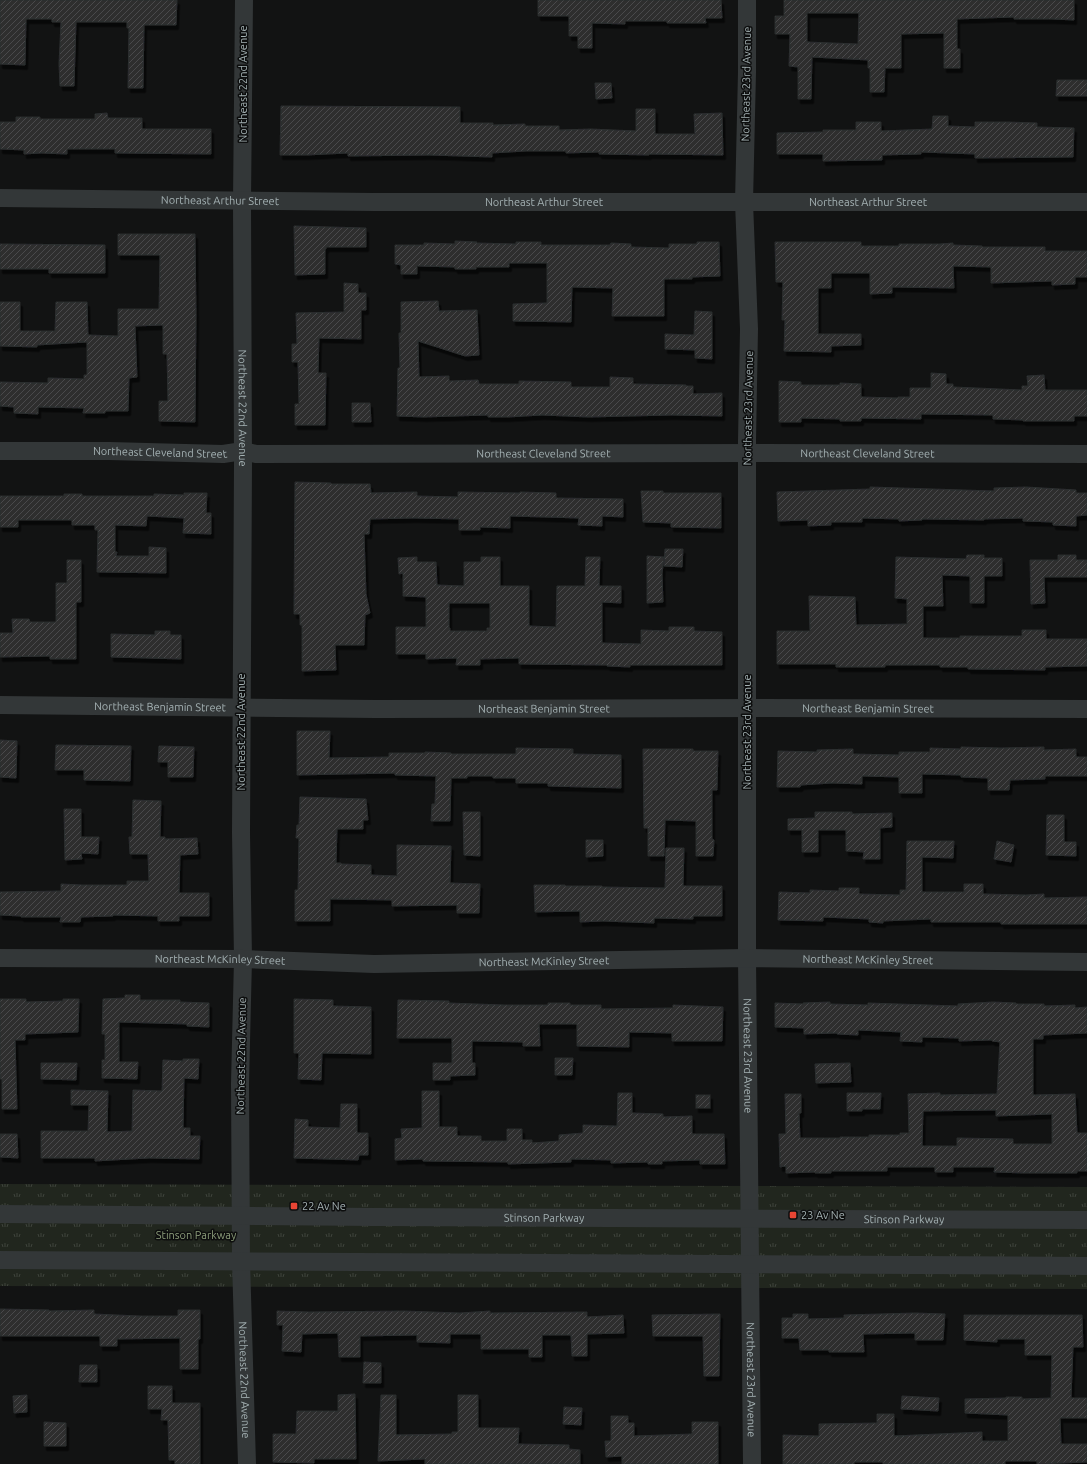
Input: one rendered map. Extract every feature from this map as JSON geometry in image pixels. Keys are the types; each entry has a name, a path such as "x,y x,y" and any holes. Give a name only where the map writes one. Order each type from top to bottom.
{"street":[{"name":"Northeast 22nd Avenue","path":"244,0 242,201 242,959 240,1084 241,1261 247,1464"},
{"name":"Northeast 23rd Avenue","path":"747,0 744,202 749,329 747,958 752,1464"},
{"name":"Northeast Arthur Street","path":"0,198 242,201 1087,202"},
{"name":"Northeast Cleveland Street","path":"0,451 109,451 223,454 243,451 256,454 1087,454"},
{"name":"Northeast Benjamin Street","path":"0,705 376,709 1087,709"},
{"name":"Northeast McKinley Street","path":"0,958 242,959 374,964 747,958 1087,962"},
{"name":"Stinson Parkway","path":"0,1214 1087,1220"},
{"path":"0,1260 1087,1266"}],"green space":[{"name":"Stinson Parkway","path":"0,1184 1087,1187 1087,1289 0,1286"}],"building":[{"path":"0,0 177,0 176,25 144,25 143,88 128,88 129,28 127,28 127,22 76,22 74,86 60,86 59,64 61,22 52,22 52,19 26,19 25,65 0,64"},
{"path":"538,0 721,0 722,18 705,18 706,23 625,21 625,24 592,23 592,48 578,48 578,36 569,36 569,16 538,16"},
{"path":"784,0 1074,0 1074,20 1014,19 1014,17 957,19 957,49 960,49 960,68 944,68 944,33 901,34 901,68 885,68 884,92 870,92 870,68 868,68 868,60 812,57 811,99 798,99 798,67 789,66 790,34 775,34 775,16 784,16","holes":["807,13 859,13 858,44 807,42"]},
{"path":"1057,80 1087,80 1087,96 1056,96"},
{"path":"595,83 611,83 612,98 596,99"},
{"path":"281,106 460,107 460,123 559,126 559,130 591,129 636,131 636,109 655,109 655,134 695,134 694,114 722,113 723,155 599,154 599,152 566,153 566,151 526,151 492,153 492,157 430,155 348,156 348,153 280,155"},
{"path":"107,113 108,118 142,118 142,129 211,129 211,154 115,153 115,149 67,149 67,154 24,154 24,150 0,149 0,122 16,122 16,117 40,117 40,119 95,119 95,114"},
{"path":"933,116 948,116 948,126 975,127 975,122 1007,122 1037,123 1037,127 1074,128 1073,157 975,158 975,154 921,152 921,154 882,155 882,160 823,161 823,154 777,154 777,133 823,132 823,130 856,130 856,122 881,122 881,131 932,129"},
{"path":"294,226 366,228 366,247 326,247 325,274 295,275"},
{"path":"118,234 195,234 195,422 159,421 159,401 168,401 167,354 163,354 163,325 135,326 137,377 129,378 128,411 83,413 84,408 38,407 38,414 14,413 14,407 0,406 0,382 48,383 48,378 84,379 84,375 87,375 87,342 37,345 37,347 0,346 0,302 20,302 20,331 55,331 56,302 87,302 88,335 118,336 118,309 159,309 160,255 118,255"},
{"path":"455,241 516,244 516,242 541,242 541,245 610,245 611,243 631,244 631,247 669,248 669,244 719,242 720,276 692,277 692,279 664,279 664,316 612,316 613,288 572,287 571,322 513,321 513,304 547,303 547,263 509,263 509,267 476,267 476,269 417,266 417,274 401,274 401,265 395,264 395,245 424,245 424,243 455,244"},
{"path":"775,242 861,242 861,246 899,246 899,244 953,243 953,245 982,247 1045,247 1045,251 1087,251 1087,277 1075,277 1075,284 1052,285 1052,281 991,283 991,267 953,266 954,288 892,287 892,293 870,294 870,273 831,273 831,288 818,288 818,334 861,334 861,345 831,346 831,352 784,351 785,320 782,320 783,282 776,282"},
{"path":"0,244 105,245 105,273 49,273 49,269 0,269"},
{"path":"344,283 358,284 358,293 366,293 366,310 361,310 361,339 319,338 318,373 326,373 325,425 295,425 295,404 299,404 298,362 292,362 292,344 297,344 296,313 344,312"},
{"path":"438,301 439,311 477,310 479,355 465,356 418,341 419,377 449,376 449,381 478,380 479,384 519,384 519,381 571,382 571,387 610,387 610,377 633,378 633,384 686,385 693,386 693,394 722,393 722,416 397,416 398,368 400,368 399,333 401,333 401,302"},
{"path":"695,311 712,312 712,359 695,358 695,350 665,349 665,334 694,335"},
{"path":"931,373 946,374 946,384 953,384 953,387 1022,390 1022,386 1028,386 1027,376 1044,375 1045,390 1087,390 1087,416 1074,416 1074,421 1023,421 993,419 993,415 921,414 921,419 861,418 861,421 840,421 840,419 801,418 801,422 779,422 779,381 801,382 801,385 840,385 840,383 861,384 861,397 898,398 910,397 910,388 931,388"},
{"path":"352,403 370,403 371,422 352,422"},
{"path":"295,482 370,484 371,493 417,492 417,496 458,497 458,492 520,492 556,493 556,498 623,499 623,517 602,516 602,526 578,525 579,518 510,516 510,528 480,527 480,530 459,530 459,519 370,519 369,534 364,534 366,594 370,613 365,615 364,645 335,645 336,670 302,671 302,625 300,625 300,614 294,614"},
{"path":"870,487 994,491 994,488 1026,487 1076,490 1076,493 1087,493 1087,515 1076,516 1076,526 1053,525 1053,522 1023,521 1023,518 984,520 922,519 899,521 899,519 862,518 862,522 831,522 831,525 808,526 808,520 778,521 777,492 870,489"},
{"path":"641,491 663,491 663,493 721,493 721,528 671,527 671,523 643,522"},
{"path":"184,493 207,493 206,513 211,513 211,534 183,533 184,518 147,516 146,526 115,525 116,556 149,556 149,547 166,548 166,573 97,572 98,530 95,530 95,525 72,525 72,520 18,520 18,527 0,527 0,496 64,496 64,494 82,494 82,496 154,496 154,494 184,495"},
{"path":"665,549 683,549 682,567 664,566"},
{"path":"967,555 984,555 984,558 1002,558 1002,576 984,576 984,603 970,603 970,576 942,575 943,606 923,606 923,638 960,638 960,636 1022,636 1022,630 1046,630 1046,639 1087,639 1087,666 1045,667 1045,670 968,669 968,667 940,667 940,665 836,667 836,664 777,664 777,631 810,631 809,596 855,597 856,625 907,624 907,599 895,598 896,557 966,559"},
{"path":"1058,555 1076,555 1076,560 1087,560 1087,577 1044,577 1045,603 1031,604 1030,560 1058,560"},
{"path":"647,556 664,557 662,574 663,602 647,603"},
{"path":"417,557 417,562 436,562 437,585 464,586 464,562 481,562 481,557 500,557 500,586 529,586 529,626 556,627 557,586 585,586 586,557 600,557 599,586 621,586 621,603 602,602 602,643 641,644 641,630 669,631 669,627 694,627 694,631 722,632 722,665 630,665 630,667 607,665 519,664 519,658 480,659 480,665 456,665 457,658 426,659 426,654 396,654 396,627 426,627 426,597 403,596 403,573 399,574 398,558","holes":["449,603 490,603 490,628 487,628 487,631 450,631"]},
{"path":"67,560 81,560 81,602 76,602 76,659 50,659 50,656 0,657 0,633 13,633 12,619 29,619 30,622 56,622 56,583 67,583"},
{"path":"155,631 170,631 170,635 181,635 181,659 111,657 111,634 155,635"},
{"path":"297,731 330,731 329,758 389,757 389,753 425,752 451,754 516,754 516,748 573,749 573,754 621,755 621,788 548,786 548,783 516,783 516,778 493,778 493,776 467,776 467,778 451,778 450,821 431,821 432,804 435,804 436,776 395,775 395,773 297,775"},
{"path":"0,740 17,741 16,778 0,777"},
{"path":"56,745 131,746 130,781 84,780 84,770 55,770"},
{"path":"159,746 194,747 193,777 168,777 168,762 158,762"},
{"path":"961,747 1044,747 1044,750 1076,749 1076,757 1087,757 1087,776 1045,776 1045,779 1010,780 1009,790 988,790 988,778 961,777 961,775 922,774 922,793 899,793 899,777 862,776 862,784 832,783 801,785 800,787 777,787 778,751 817,752 817,750 853,749 853,754 899,755 899,752 930,752 930,748 961,749"},
{"path":"643,749 693,749 693,751 718,751 717,790 712,790 712,839 714,840 713,856 696,856 696,821 665,820 664,856 648,856 648,828 644,828"},
{"path":"300,797 366,799 368,820 363,820 363,829 337,829 336,863 371,865 371,875 397,876 397,845 451,846 450,883 480,884 479,913 457,913 457,905 392,906 392,900 330,899 330,921 295,921 295,890 298,890 299,838 296,838 297,825 299,825"},
{"path":"133,800 161,801 160,837 165,837 165,839 197,838 198,854 180,855 179,893 209,893 209,916 179,916 179,921 158,921 158,916 113,915 81,917 80,922 60,922 61,917 21,917 0,915 0,892 61,891 61,884 127,885 127,881 149,881 148,854 130,854 129,837 132,837"},
{"path":"64,809 81,809 81,837 99,837 98,854 81,853 82,859 65,860"},
{"path":"463,812 480,812 480,856 464,855"},
{"path":"815,812 852,812 852,814 892,813 892,827 880,828 880,859 863,859 864,852 846,851 846,830 818,830 818,852 802,852 802,830 788,830 788,819 815,818"},
{"path":"1047,815 1064,815 1064,842 1076,842 1076,856 1046,855"},
{"path":"586,840 603,840 603,856 586,857"},
{"path":"907,841 954,841 953,858 922,857 922,892 964,892 964,884 983,884 983,894 1044,894 1044,898 1087,897 1087,924 931,922 931,919 883,921 883,923 869,922 869,919 823,917 823,921 778,920 779,892 810,893 810,890 839,891 839,888 859,888 859,894 900,895 900,890 906,890"},
{"path":"997,841 1014,845 1011,862 994,859"},
{"path":"666,848 684,848 683,886 722,886 722,916 693,916 693,919 654,918 654,923 603,921 580,922 580,911 535,912 534,885 665,888"},
{"path":"125,995 140,995 140,1000 180,1000 180,1002 209,1003 209,1027 187,1026 187,1024 119,1022 119,1062 138,1062 137,1079 102,1078 102,1060 105,1060 105,1034 102,1034 103,999 125,998"},
{"path":"0,999 26,999 26,1002 79,999 78,1032 25,1034 25,1040 15,1040 17,1109 2,1109 2,1079 0,1079"},
{"path":"294,999 333,1000 333,1006 371,1007 371,1054 322,1053 321,1080 298,1079 299,1053 294,1053"},
{"path":"398,1000 449,1001 449,1003 504,1005 548,1005 548,1003 570,1003 570,1005 601,1005 601,1009 673,1008 673,1005 723,1007 722,1041 672,1041 672,1033 629,1032 629,1047 577,1046 577,1024 539,1024 540,1046 523,1046 523,1042 472,1041 472,1063 475,1063 475,1075 450,1076 450,1080 433,1080 433,1063 452,1063 452,1038 397,1038"},
{"path":"830,1002 830,1004 868,1005 868,1003 958,1006 958,1004 993,1002 1044,1004 1044,1006 1075,1005 1075,1008 1087,1007 1087,1033 1043,1035 1043,1039 1033,1039 1033,1095 1075,1094 1077,1133 1087,1133 1087,1171 1077,1171 1077,1173 1024,1173 994,1172 995,1167 953,1167 953,1172 935,1172 935,1167 887,1167 887,1171 786,1173 786,1166 780,1167 779,1134 786,1134 785,1094 801,1094 801,1113 799,1113 800,1138 840,1138 869,1137 869,1135 900,1135 900,1133 909,1133 908,1094 997,1094 1000,1042 992,1040 959,1041 959,1038 922,1037 922,1042 900,1041 901,1032 858,1030 858,1035 837,1033 804,1034 804,1028 775,1027 775,1003","holes":["996,1110 996,1116 1052,1114 1052,1144 1013,1144 1013,1139 957,1138 957,1146 922,1146 923,1111"]},
{"path":"555,1058 573,1058 572,1075 555,1075"},
{"path":"183,1059 199,1059 198,1079 184,1078 183,1128 190,1128 190,1136 200,1136 199,1159 149,1158 95,1161 95,1158 41,1158 41,1131 88,1131 89,1105 71,1105 71,1090 108,1091 107,1132 132,1131 133,1090 162,1091 163,1060 183,1061"},
{"path":"41,1063 77,1063 76,1080 41,1079"},
{"path":"850,1063 851,1082 816,1083 815,1064"},
{"path":"422,1091 439,1091 439,1127 457,1127 457,1136 481,1136 481,1141 507,1141 507,1129 522,1129 522,1140 532,1140 532,1143 559,1141 559,1135 583,1133 583,1125 617,1126 618,1093 632,1093 632,1113 663,1114 663,1117 692,1116 692,1134 724,1134 725,1164 700,1164 700,1160 662,1161 662,1164 648,1164 648,1162 611,1163 611,1160 571,1159 571,1162 508,1164 508,1162 423,1161 423,1159 395,1160 395,1139 402,1138 401,1129 422,1128"},
{"path":"847,1093 881,1093 880,1109 847,1111"},
{"path":"696,1095 710,1095 710,1108 696,1108"},
{"path":"341,1104 357,1104 357,1133 368,1133 368,1155 359,1155 358,1160 294,1158 295,1119 308,1120 308,1127 340,1128"},
{"path":"0,1134 17,1134 18,1158 0,1157"},
{"path":"0,1309 49,1311 94,1310 94,1314 140,1316 178,1316 178,1310 200,1310 198,1369 180,1369 180,1338 117,1339 117,1346 100,1346 100,1336 0,1336"},
{"path":"277,1311 404,1311 460,1313 490,1311 490,1313 587,1312 587,1317 623,1315 624,1333 587,1334 587,1356 572,1356 571,1335 542,1335 542,1357 529,1357 529,1349 481,1349 481,1334 450,1334 450,1343 417,1342 417,1335 360,1336 360,1357 339,1357 338,1333 302,1334 301,1352 282,1351 283,1325 277,1325"},
{"path":"915,1313 945,1314 943,1340 915,1340 915,1333 863,1334 864,1352 829,1352 829,1350 800,1350 799,1338 782,1338 782,1318 793,1318 793,1314 808,1314 808,1319 844,1318 844,1315"},
{"path":"720,1314 719,1376 704,1376 703,1336 653,1336 652,1315"},
{"path":"964,1315 1082,1315 1083,1347 1073,1347 1071,1398 1087,1398 1087,1418 1060,1418 1061,1444 1087,1444 1087,1462 1037,1464 1037,1461 1005,1461 1005,1464 883,1464 883,1462 854,1462 854,1464 783,1464 783,1435 819,1436 819,1424 877,1423 877,1414 894,1414 894,1436 982,1432 982,1441 1008,1441 1008,1415 965,1413 965,1399 1006,1397 1022,1397 1022,1399 1051,1398 1052,1355 1025,1355 1025,1339 997,1339 997,1342 964,1340"},
{"path":"364,1362 381,1363 381,1383 363,1383"},
{"path":"80,1365 97,1365 97,1382 79,1382"},
{"path":"148,1386 172,1386 172,1403 200,1403 200,1464 175,1464 175,1460 169,1460 168,1420 161,1420 162,1409 148,1409"},
{"path":"355,1394 356,1459 314,1459 314,1463 273,1462 273,1434 296,1434 297,1411 338,1411 338,1395"},
{"path":"27,1395 27,1412 14,1413 13,1396"},
{"path":"381,1395 396,1395 396,1435 452,1434 452,1432 458,1432 458,1395 478,1395 478,1428 519,1428 518,1444 569,1445 569,1449 580,1450 580,1464 425,1464 425,1459 378,1461"},
{"path":"902,1396 939,1398 938,1411 901,1409"},
{"path":"564,1407 582,1408 581,1425 563,1424"},
{"path":"611,1416 628,1416 628,1423 634,1423 634,1436 692,1434 692,1422 718,1422 718,1464 622,1464 622,1456 606,1457 605,1441 611,1441"},
{"path":"44,1422 66,1423 66,1446 44,1446"}],"place":[{"name":"22 Av Ne","path":"294,1206"},
{"name":"23 Av Ne","path":"793,1215"}]}
